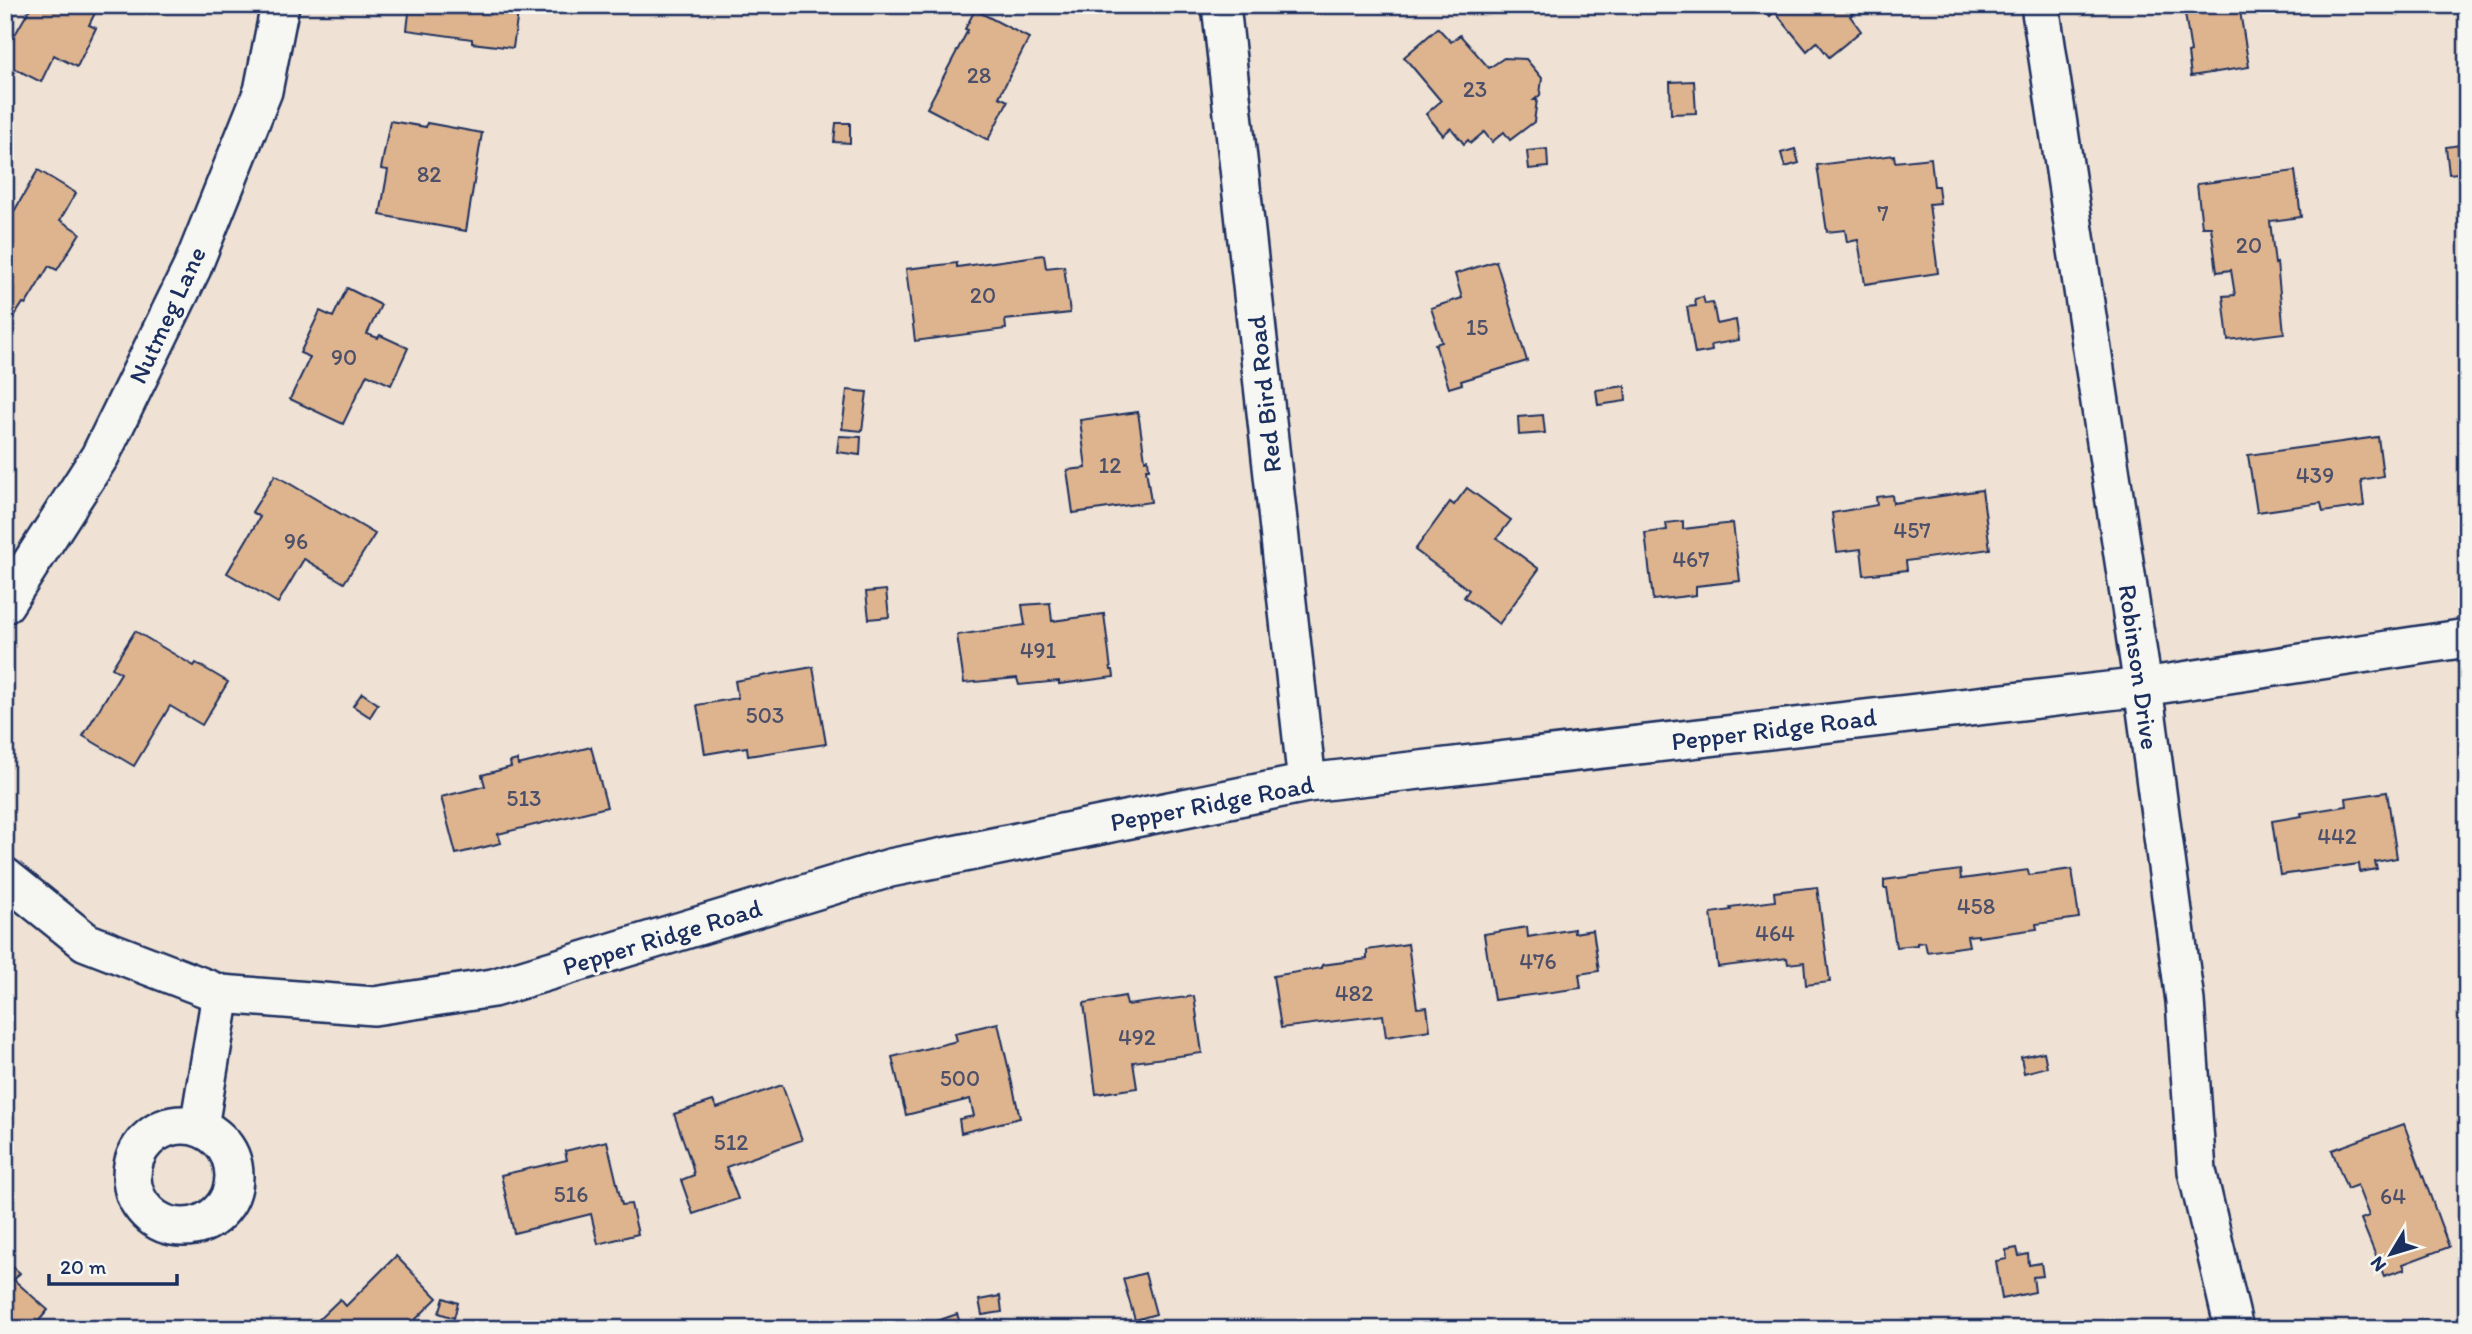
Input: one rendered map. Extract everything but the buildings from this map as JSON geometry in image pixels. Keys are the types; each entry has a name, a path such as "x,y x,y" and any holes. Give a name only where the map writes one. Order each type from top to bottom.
{"street":[{"name":"Nutmeg Lane","path":"5,604 100,456 192,268 263,91 280,5"},
{"name":"Red Bird Road","path":"1221,5 1307,783"},
{"name":"Robinson Drive","path":"2039,5 2143,687 2185,1001 2197,1171 2234,1329"},
{"name":"Pepper Ridge Road","path":"5,877 86,942 222,994 374,1006 493,988 890,868 1307,783 2143,687 2467,638"},
{"path":"199,1127 222,994"}]}
